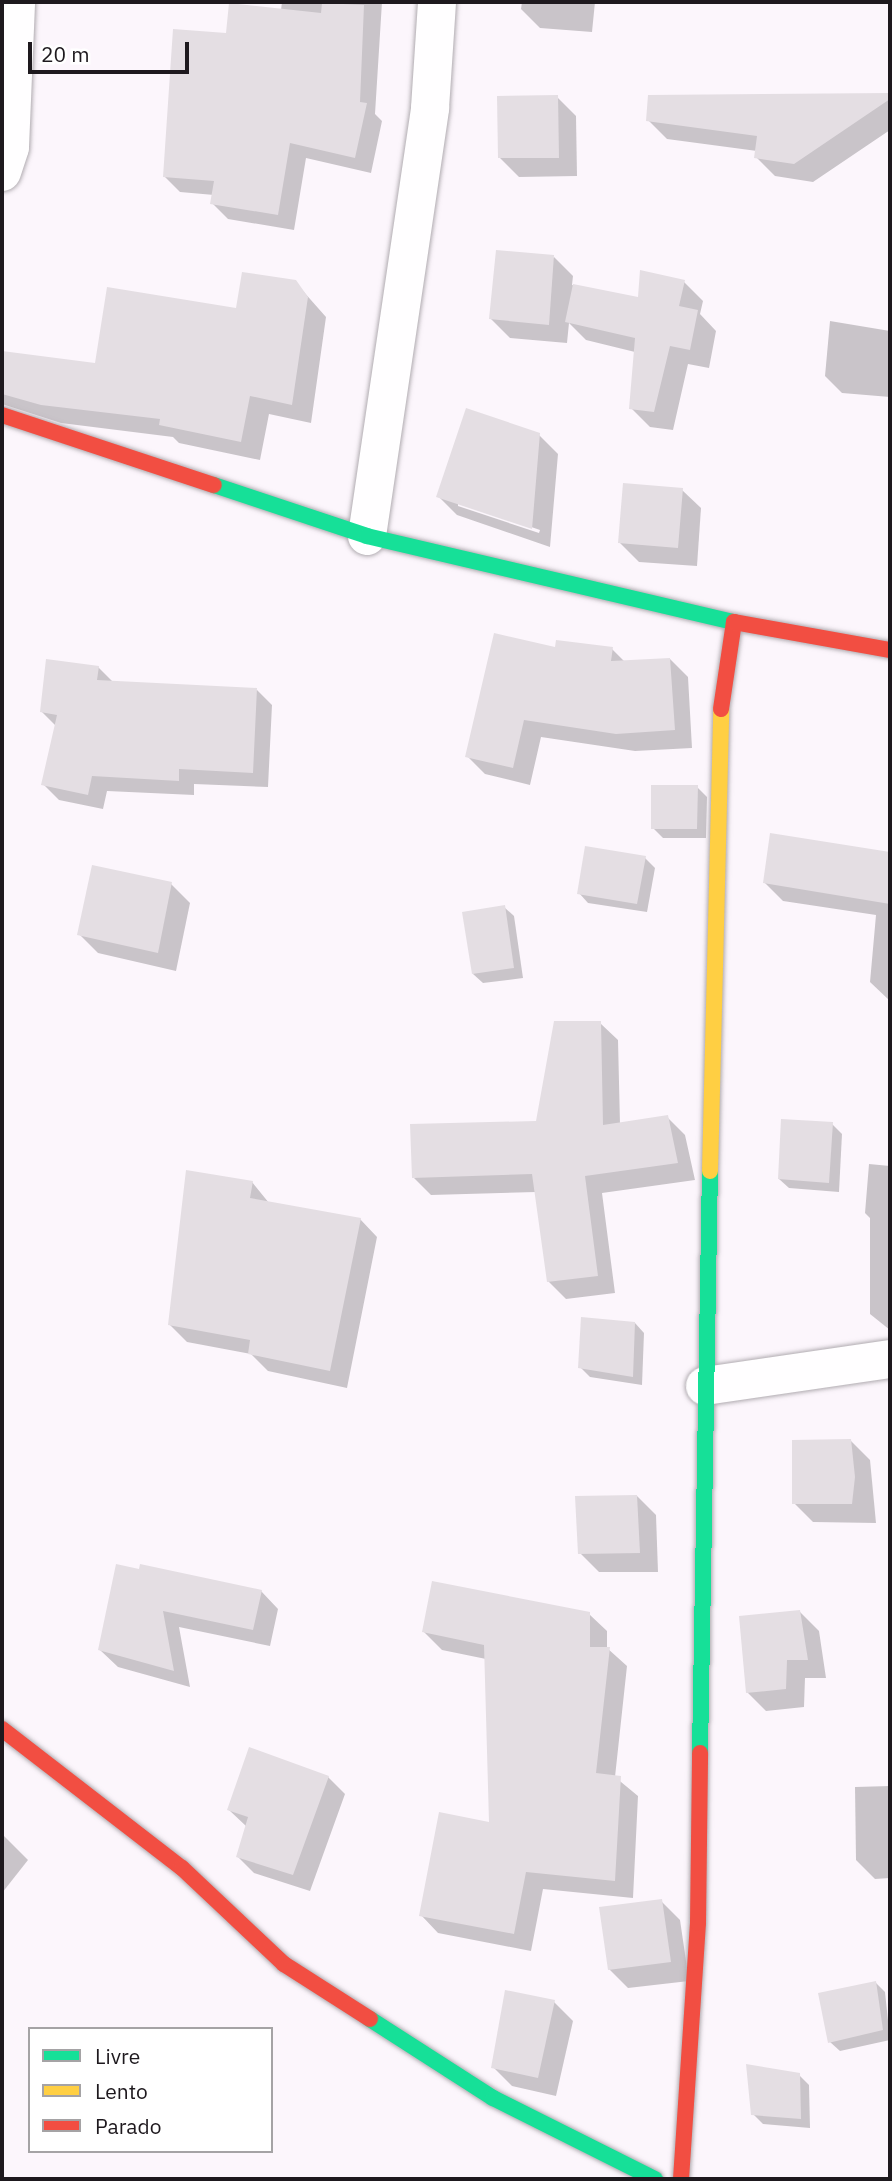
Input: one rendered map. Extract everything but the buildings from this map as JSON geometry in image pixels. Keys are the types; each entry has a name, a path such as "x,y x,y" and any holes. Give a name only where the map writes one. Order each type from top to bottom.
{"street":[{"path":"2,172 10,147 16,2"},
{"path":"366,536 430,108 437,2"},
{"path":"2,415 366,536 734,622 890,650"},
{"path":"681,2179 698,1923 705,1386 722,688 734,622"},
{"path":"705,1386 890,1359"},
{"path":"2,1730 182,1868 284,1964 493,2098 655,2179"}],"traffic: fast":[{"path":"214,485 367,536 734,622"},
{"path":"700,1753 710,1171"},
{"path":"370,2019 493,2098 655,2179"}],"traffic: slow":[{"path":"710,1171 721,709"}],"traffic: jam":[{"path":"2,415 214,485"},
{"path":"721,709 734,622 890,650"},
{"path":"2,1729 182,1868 284,1964 370,2019"},
{"path":"681,2179 698,1923 700,1753"}]}
